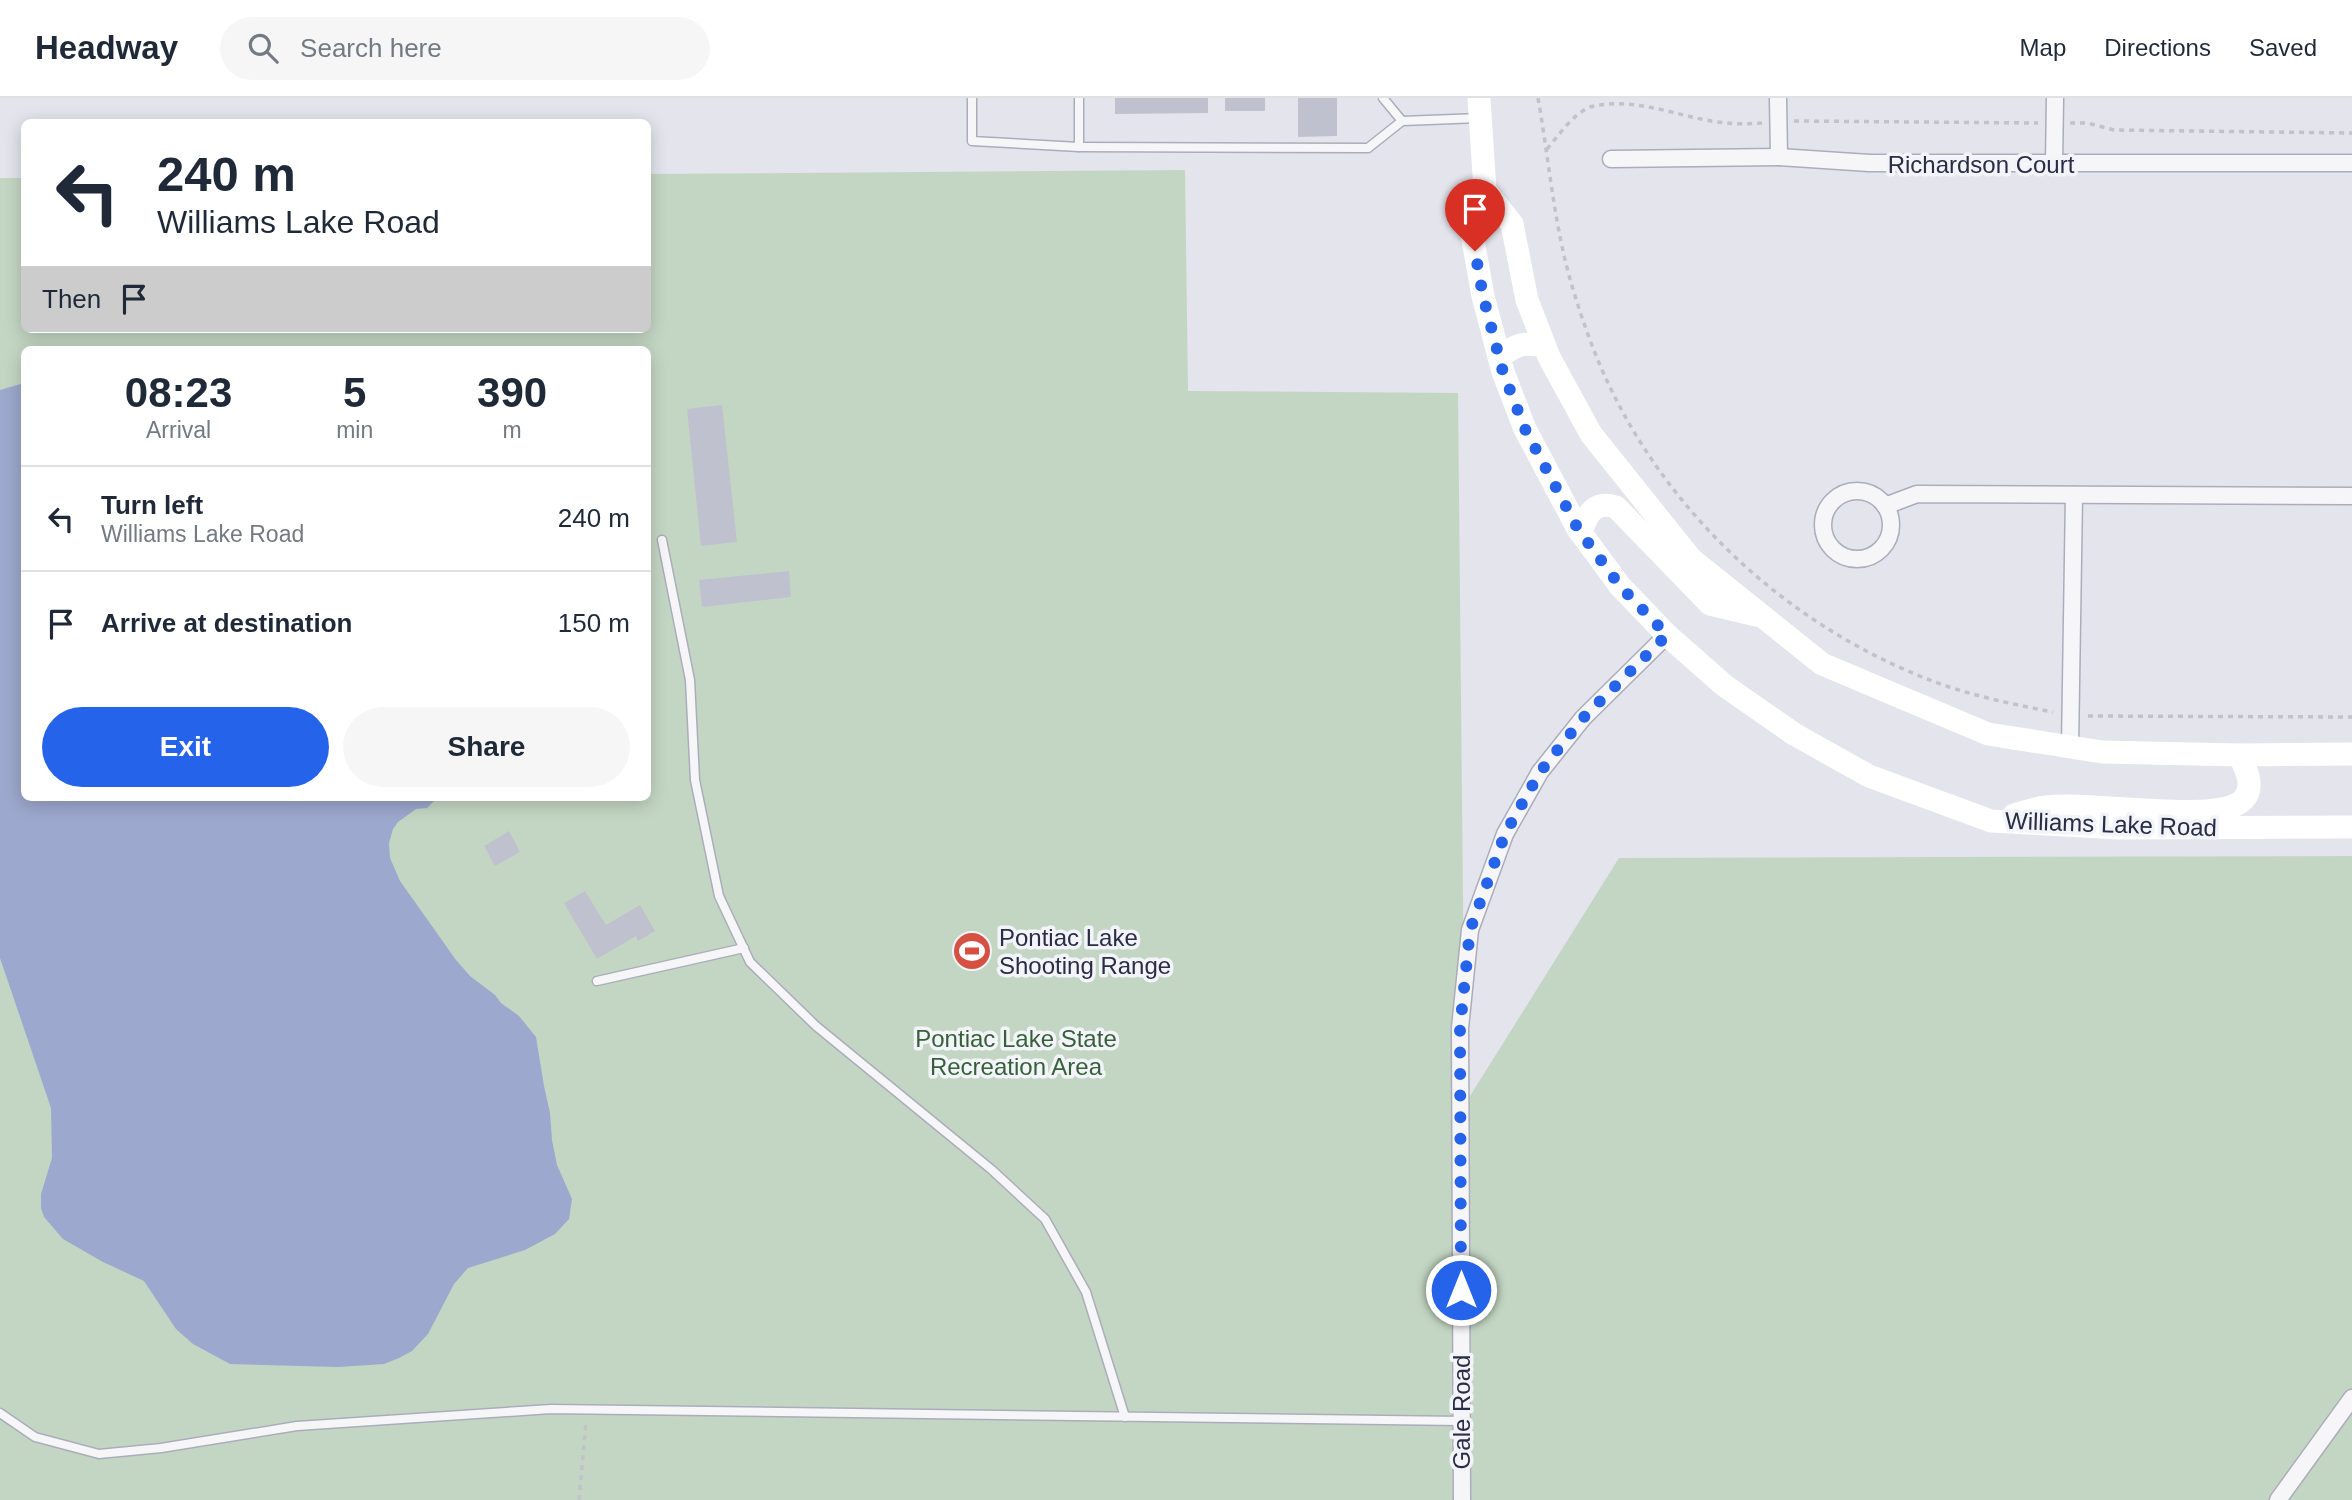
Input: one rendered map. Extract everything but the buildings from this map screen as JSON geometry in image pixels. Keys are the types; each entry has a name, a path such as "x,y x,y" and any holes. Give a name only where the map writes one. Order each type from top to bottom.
{"main road":[{"name":"Williams Lake Road","path":"1479,108 1485,190 1471,229 1483,296 1499,357 1525,429 1581,533 1620,586 1667,635 1725,686 1794,734 1869,776 1991,821 2119,828 2352,827"},
{"path":"1485,190 1512,224 1527,300 1544,346 1591,434 1691,559 1822,664 1988,734 2102,752 2352,754"},
{"path":"1499,357 1526,343 1544,346"},
{"path":"1581,533 1590,511 1608,504 1616,507 1710,604 1762,617"},
{"path":"1991,821 2046,807 2195,811 2229,807 2240,802 2250,784 2247,770 2239,755"}],"street":[{"path":"1778,98 1779,157"},
{"path":"2054,164 2055,98"},
{"name":"Richardson Court","path":"1611,159 1779,157 1869,163 2352,163"},
{"path":"1857,490 1877,497 1885,506 1890,516 1888,538 1874,554 1852,559 1841,555 1825,539 1824,516 1836,497 1857,490"},
{"path":"1885,506 1917,494 2352,496"},
{"path":"2070,747 2074,495"},
{"name":"Gale Road","path":"1462,1500 1460,1028 1470,930 1505,834 1540,772 1583,718 1667,635"},
{"path":"2278,1500 2352,1398"}],"lane":[{"path":"972,98 972,141 1079,147 1368,148 1402,121 1479,108"},
{"path":"1079,98 1079,147"},
{"path":"1383,98 1402,121"},
{"path":"662,540 690,680 695,780 719,896 750,962 816,1026 992,1170 1045,1219 1086,1292 1125,1417"},
{"path":"597,981 744,948"},
{"path":"0,1413 35,1437 99,1454 161,1448 297,1426 551,1409 1461,1421"}],"path":[{"path":"1538,98 1556,213 1571,283 1609,385 1644,447 1707,530 1735,558 1806,615 1840,637 1915,674 2018,705 2070,714 2115,717 2352,718"},
{"path":"1547,149 1580,112 1590,106 1639,101 1716,122 1753,124 2087,123 2114,130 2352,133"},
{"path":"579,1500 587,1409"}],"green space":[{"name":"Pontiac Lake State Recreation Area","path":"1185,170 1188,391 1458,393 1465,1104 1619,858 2352,856 2352,1500 0,1500 0,178 21,178 21,333 651,333 651,174"}],"water":[{"path":"21,384 21,801 434,801 427,808 416,809 398,822 389,843 390,858 400,881 456,960 470,976 519,1016 536,1037 557,1165 572,1199 569,1219 555,1234 525,1250 468,1268 454,1284 428,1334 412,1351 399,1358 384,1364 338,1367 230,1364 193,1344 176,1329 144,1281 63,1239 44,1217 41,1194 52,1158 51,1108 0,958 0,390"}],"place":[{"name":"Pontiac Lake Shooting Range","path":"972,951"}],"route":[{"path":"1461,1290 1460,1028 1470,930 1505,834 1540,772 1583,718 1667,635 1620,586 1578,529 1525,429 1503,372 1483,296 1475,251"}]}
